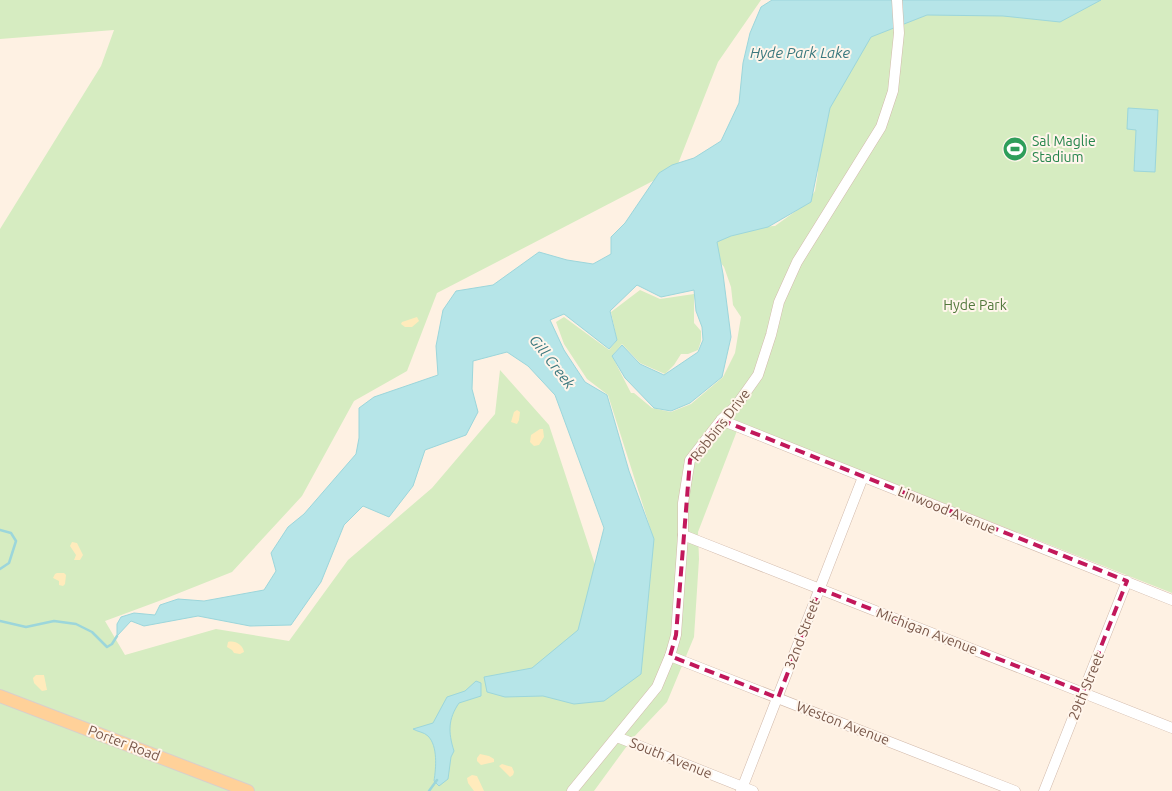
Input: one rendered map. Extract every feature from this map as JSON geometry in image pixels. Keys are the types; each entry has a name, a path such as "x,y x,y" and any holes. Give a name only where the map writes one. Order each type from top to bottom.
{"main road":[{"name":"Porter Road","path":"0,696 248,791"}],"street":[{"name":"Robbins Drive","path":"572,791 657,687 670,656 676,635 683,535 683,503 690,460 721,420 736,406 758,375 772,335 779,302 797,262 880,127 893,91 899,30 897,0"},
{"name":"Linwood Avenue","path":"721,420 1172,600"},
{"name":"32nd Street","path":"742,789 863,477"},
{"name":"Michigan Avenue","path":"683,535 1172,728"},
{"name":"29th Street","path":"1044,791 1127,581"},
{"name":"Weston Avenue","path":"670,656 1015,791"},
{"name":"South Avenue","path":"617,736 742,789 753,791"}],"highlighted area":[{"path":"721,420 1127,581 1083,692 820,589 778,698 670,656 676,635 690,460"}],"green space":[{"name":"Hyde Park","path":"0,0 761,0 718,62 676,169 437,293 407,371 354,401 302,496 232,572 105,621 125,655 216,629 289,641 348,560 432,488 495,414 500,370 549,425 605,595 654,540 608,395 587,379 564,344 556,322 564,317 609,350 617,340 611,312 640,290 660,299 694,294 694,323 701,331 701,341 698,350 688,354 681,354 665,374 640,363 622,344 612,356 631,393 634,393 652,408 671,412 691,404 723,377 735,353 741,317 733,305 731,287 724,267 715,255 714,241 760,227 775,226 807,203 815,191 818,172 819,120 887,0 1172,0 1172,593 740,423 698,532 699,559 694,637 667,702 632,739 594,791 0,791 0,229 101,66 114,30 0,39"}],"sand":[{"path":"417,317 419,321 412,327 405,327 401,324 402,322"},
{"path":"517,410 520,412 517,424 511,422 514,412"},
{"path":"543,429 544,437 539,445 534,446 530,442 531,435"},
{"path":"72,542 77,543 83,555 80,560 74,560 76,555 70,546"},
{"path":"57,573 64,573 66,575 63,586 59,585 59,581 53,578"},
{"path":"228,642 238,644 244,652 240,654 234,653 227,647"},
{"path":"36,675 44,675 47,690 42,691 34,683 33,678"},
{"path":"480,754 489,756 494,759 494,762 481,765 477,761"},
{"path":"502,764 512,767 513,775 510,777 499,766"},
{"path":"472,775 477,776 484,791 474,791 468,783 467,778"}],"water":[{"name":"Hyde Park Lake","path":"772,0 1101,0 1060,22 1003,16 927,15 871,37 830,108 811,202 768,227 731,236 717,242 731,337 722,377 690,403 671,411 654,408 625,378 612,356 622,345 640,364 664,375 698,352 703,340 702,327 696,311 694,290 661,297 637,285 610,311 617,340 609,349 564,314 550,320 564,350 585,382 607,395 629,471 654,539 641,674 604,701 574,704 543,696 505,697 487,692 484,677 532,668 578,630 604,528 555,395 528,366 507,352 473,361 472,389 478,412 466,435 425,450 413,486 389,517 363,506 344,525 321,582 291,625 250,626 198,616 144,626 131,621 117,636 117,624 121,617 134,613 155,615 160,605 178,599 204,601 264,590 276,571 271,553 288,527 304,514 356,454 359,438 359,408 374,397 438,375 436,346 443,310 456,291 493,285 539,252 567,260 593,264 611,254 611,237 625,223 659,173 672,165 694,158 721,141 739,103 743,63 750,33 761,7"},
{"path":"1128,108 1158,110 1155,172 1134,171 1136,130 1127,129"},
{"path":"476,681 481,683 481,696 459,703 451,720 450,732 454,751 451,757 448,779 439,786 434,781 436,757 431,740 426,735 413,729 433,723 447,697 465,691"}],"waterway":[{"path":"0,530 11,533 16,541 9,563 0,569"},
{"path":"0,621 26,627 54,621 76,624 92,632 107,647 112,644 117,636"},
{"name":"Gill Creek","path":"429,791 437,780"}],"place":[{"name":"Sal Maglie Stadium","path":"1015,149"}]}
